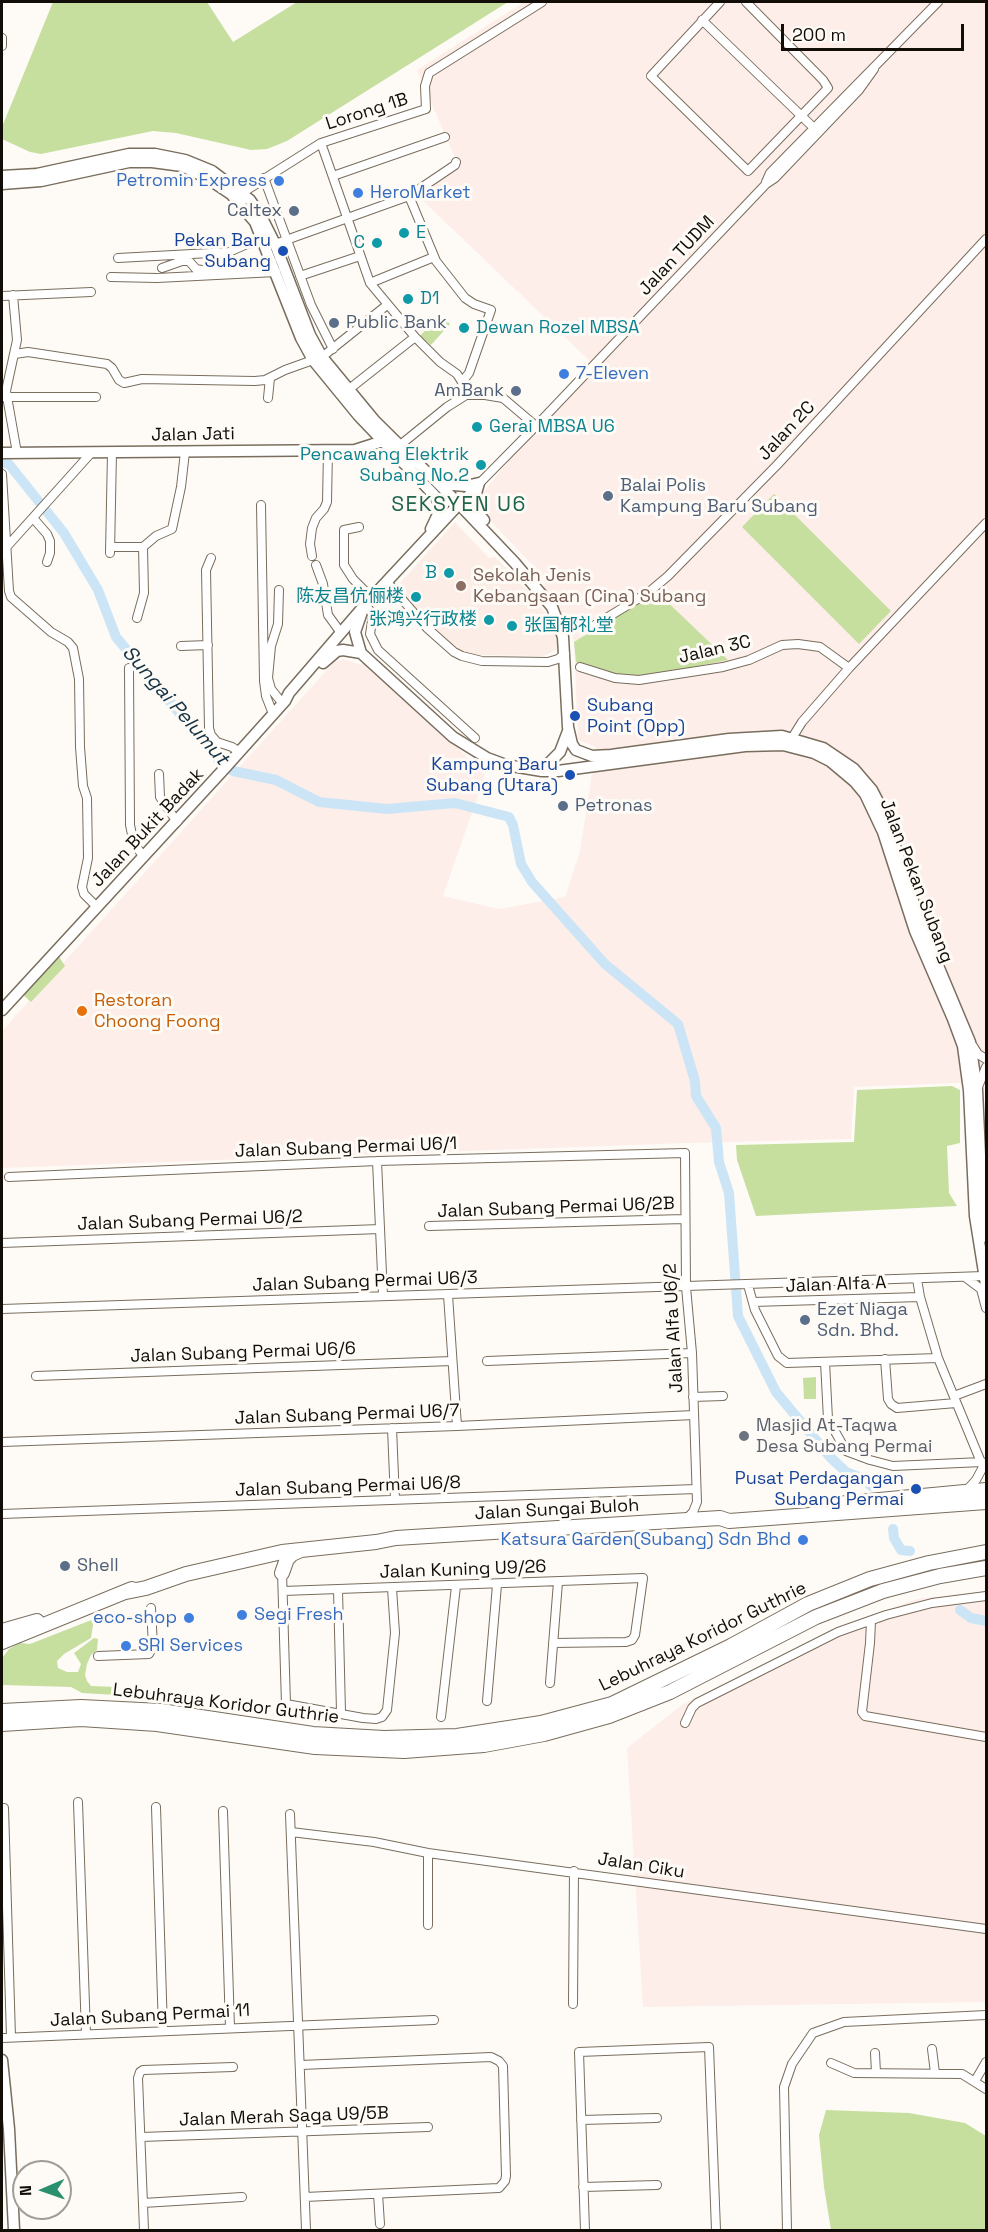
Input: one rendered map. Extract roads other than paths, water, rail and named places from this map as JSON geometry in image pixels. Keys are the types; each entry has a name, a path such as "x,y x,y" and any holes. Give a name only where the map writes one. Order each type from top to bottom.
{"highway":[{"name":"Jalan Sungai Buloh","path":"717,1519 728,1514 987,1490"},
{"name":"Jalan Sungai Buloh","path":"126,1592 255,1557 281,1547 306,1549 396,1538 685,1520 729,1521 987,1502"},
{"name":"Jalan Sungai Buloh","path":"3,1632 97,1604 143,1582 201,1562 281,1547 376,1534 396,1538"},
{"path":"282,1573 287,1559 292,1554 306,1549"},
{"name":"Lebuhraya Koridor Guthrie","path":"2,1711 81,1707 161,1711 313,1734 384,1738 457,1736 541,1723 612,1704 731,1646 808,1604 870,1579 929,1563 987,1552"},
{"path":"255,1557 273,1561 282,1573"},
{"name":"Lebuhraya Koridor Guthrie","path":"2,1724 81,1719 157,1724 315,1747 404,1751 484,1745 544,1734 609,1716 670,1692 816,1617 883,1591 940,1576 987,1568"},
{"name":"Jalan Sungai Buloh","path":"3,1632 97,1604"}],"main road":[{"name":"Jalan Pekan Subang","path":"2,176 37,174 129,154 155,154 185,160 212,171 250,200 261,216 318,359 399,446 497,544 552,607 563,637 568,727 572,744 576,750 592,756 632,753 729,739 782,736 823,748 854,769 878,800 892,832 921,925 970,1042 977,1090 982,1198 987,1237"},
{"name":"Jalan Pekan Subang","path":"2,184 41,181 129,162 152,162 182,166 207,178 231,194 270,243 274,267 302,338 373,431 430,490 439,504 437,519 426,539"},
{"path":"364,448 373,431"},
{"name":"Jalan Jati","path":"2,453 328,450 364,448 383,441"},
{"path":"412,459 431,468 453,485 466,486 479,483 474,508 494,532 497,544"},
{"name":"Jalan Bukit Badak","path":"2,1010 177,822 284,702 289,693 367,602 459,504"},
{"path":"444,520 457,517 473,519"},
{"path":"284,702 292,698 332,654 343,650 361,653 355,632 367,602"},
{"name":"Jalan Pekan Subang","path":"361,653 453,737 468,747 506,765 558,771 745,746 783,745 814,753 830,761 855,782 865,794 884,831 915,931 954,1019 963,1046 969,1090 975,1216 985,1281"},
{"name":"Jalan Pekan Subang","path":"534,770 547,765 560,752 568,727"},
{"path":"2,2060 9,2129 14,2230"}],"street":[{"name":"Lorong 1B","path":"242,193 321,142 426,109 425,86 429,73 542,2"},
{"path":"720,2 652,74 652,79 745,169 751,170 828,88 828,85 746,2"},
{"name":"Jalan TUDM","path":"459,504 766,184 775,178 816,130 859,90 874,69 938,2"},
{"path":"702,20 816,130"},
{"path":"2,38 2,46"},
{"path":"333,176 445,137"},
{"path":"321,142 370,283 415,337 440,362 457,374 466,395"},
{"path":"118,258 229,252 247,244 287,240 409,196 455,165 456,162"},
{"path":"264,178 311,305 333,349"},
{"path":"409,196 434,257 465,298 490,310 469,373 462,382"},
{"name":"Jalan 2C","path":"595,625 649,592 668,576 777,465 987,238"},
{"path":"300,276 360,256"},
{"path":"370,283 434,257"},
{"path":"162,268 182,261 189,261 196,268 207,271 227,270 245,264 274,267"},
{"path":"111,277 157,278 274,267"},
{"path":"2,296 91,292"},
{"path":"13,295 17,340 4,397 17,453"},
{"path":"15,354 28,352 107,364 124,383 142,379 219,379 240,382 270,378 285,370 318,359 387,305"},
{"path":"348,390 415,337"},
{"path":"2,366 11,365"},
{"path":"268,398 270,378"},
{"path":"399,446 447,407 466,395 503,398 536,426"},
{"path":"4,397 96,397"},
{"path":"312,556 310,544 312,528 327,501 328,450"},
{"path":"112,452 110,550 143,547 156,536 171,531 185,452"},
{"path":"4,549 92,453"},
{"path":"2,474 4,549 11,597 73,648 79,679 80,747 83,786 87,798 88,858 82,887 84,894 97,907"},
{"path":"261,506 264,681 266,696 273,714"},
{"path":"33,519 47,534 50,541 47,562"},
{"path":"792,738 802,722 849,668 987,523"},
{"path":"359,527 344,530 344,565 373,615 370,634 378,650 470,736 475,738"},
{"path":"137,618 144,593 143,547"},
{"path":"211,558 206,570 210,732 217,742 240,752"},
{"path":"316,565 323,584 328,615 341,633"},
{"path":"387,582 427,628 454,652 462,656 482,661 548,662 565,654"},
{"path":"279,590 278,624 271,646 268,678 271,689 284,702"},
{"name":"Jalan 3C","path":"580,668 615,678 639,680 723,667 750,660 782,645 798,644 820,647 849,668"},
{"path":"181,646 208,645"},
{"path":"129,668 130,825 134,844 144,857"},
{"path":"159,774 160,796 177,822"},
{"path":"970,1042 978,1054 987,1059"},
{"path":"977,1090 987,1066"},
{"name":"Jalan Subang Permai U6/1","path":"9,1177 377,1161 685,1153"},
{"name":"Jalan Alfa U6/2","path":"685,1153 686,1287 692,1353 697,1502"},
{"path":"377,1161 383,1296"},
{"name":"Jalan Subang Permai U6/2B","path":"429,1226 684,1219"},
{"name":"Jalan Subang Permai U6/2","path":"2,1244 380,1229"},
{"path":"965,1277 981,1289 987,1308"},
{"path":"938,1358 787,1363 778,1356 745,1285 965,1277 985,1281"},
{"path":"917,1279 938,1358 982,1462 981,1472 965,1492"},
{"name":"Jalan Subang Permai U6/3","path":"2,1310 745,1285"},
{"path":"448,1295 457,1426"},
{"name":"Jalan Alfa A","path":"753,1302 920,1297"},
{"path":"487,1361 692,1353"},
{"path":"885,1359 888,1399 897,1408 955,1400 987,1384"},
{"name":"Jalan Subang Permai U6/6","path":"36,1376 452,1361"},
{"path":"825,1362 828,1419 846,1451 893,1466 982,1462"},
{"path":"693,1397 723,1396"},
{"name":"Jalan Subang Permai U6/7","path":"2,1442 694,1415"},
{"path":"392,1428 395,1500"},
{"name":"Jalan Subang Permai U6/8","path":"2,1514 696,1489"},
{"path":"697,1502 704,1513 717,1519"},
{"path":"685,1520 693,1512 697,1502"},
{"path":"281,1547 286,1704 376,1719 382,1717 387,1710 395,1634 392,1588"},
{"name":"Jalan Kuning U9/26","path":"283,1592 643,1578 635,1635 632,1640 627,1642 553,1643"},
{"path":"550,1683 558,1582"},
{"path":"488,1701 496,1584"},
{"path":"441,1717 456,1586"},
{"path":"338,1590 341,1713"},
{"path":"685,1722 697,1703 838,1632 932,1603 987,1596"},
{"path":"98,1656 147,1655 153,1646 151,1608"},
{"path":"871,1620 862,1712 865,1716 987,1737"},
{"path":"78,1802 86,2034"},
{"path":"156,1807 163,2030"},
{"path":"4,1808 11,2037"},
{"path":"223,1811 230,2027"},
{"path":"290,1814 306,2230"},
{"name":"Jalan Ciku","path":"291,1832 374,1842 428,1853 987,1929"},
{"path":"428,1853 428,1925"},
{"path":"573,2004 574,1872"},
{"path":"787,2230 784,2087 792,2064 813,2033 844,2022 987,2015"},
{"name":"Jalan Subang Permai 11","path":"2,2038 434,2020"},
{"path":"585,2230 579,2052 709,2047 716,2230"},
{"path":"932,2049 935,2073"},
{"path":"875,2053 876,2073"},
{"path":"301,2065 491,2057 503,2066 506,2176 502,2185 493,2190 305,2197"},
{"path":"975,2081 987,2062"},
{"path":"831,2063 854,2073 962,2074 987,2089"},
{"path":"144,2230 138,2078 143,2070 233,2067"},
{"path":"581,2120 657,2118"},
{"name":"Jalan Merah Saga U9/5B","path":"141,2137 428,2127"},
{"path":"583,2187 657,2185"},
{"path":"378,2194 380,2224"},
{"path":"143,2203 242,2197"}],"waterway":[{"name":"Sungai Pelumut","path":"2,463 8,463 64,533 98,590 116,637 221,763 233,771 276,780 319,802 387,809 455,803 509,817 513,825 521,864 532,882 605,964 678,1024 695,1081 696,1096 716,1128 719,1162 729,1193 738,1316 776,1392 830,1457 846,1472 864,1479 871,1486"},
{"name":"Sungai Pelumut","path":"893,1529 894,1538 901,1550 910,1551"},
{"name":"Sungai Pelumut","path":"960,1610 971,1618 986,1621"}],"place":[{"name":"Petromin Express","path":"279,181"},
{"name":"HeroMarket","path":"358,193"},
{"name":"Caltex","path":"294,211"},
{"name":"E","path":"404,233"},
{"name":"C","path":"377,243"},
{"name":"Pekan Baru Subang","path":"283,251"},
{"name":"D1","path":"408,299"},
{"name":"Public Bank","path":"334,323"},
{"name":"Dewan Rozel MBSA","path":"464,328"},
{"name":"7-Eleven","path":"564,374"},
{"name":"AmBank","path":"516,391"},
{"name":"Gerai MBSA U6","path":"477,427"},
{"name":"Pencawang Elektrik Subang No.2","path":"481,465"},
{"name":"Balai Polis Kampung Baru Subang","path":"608,496"},
{"name":"B","path":"449,573"},
{"name":"Sekolah Jenis Kebangsaan (Cina) Subang","path":"461,586"},
{"name":"陈友昌伉俪楼","path":"416,597"},
{"name":"张鸿兴行政楼","path":"489,620"},
{"name":"张国郁礼堂","path":"512,626"},
{"name":"Subang Point (Opp)","path":"575,716"},
{"name":"Kampung Baru Subang (Utara)","path":"570,775"},
{"name":"Petronas","path":"563,806"},
{"name":"Restoran Choong Foong","path":"82,1011"},
{"name":"Ezet Niaga Sdn. Bhd.","path":"805,1320"},
{"name":"Masjid At-Taqwa Desa Subang Permai","path":"744,1436"},
{"name":"Pusat Perdagangan Subang Permai","path":"916,1489"},
{"name":"Katsura Garden(Subang) Sdn Bhd","path":"803,1540"},
{"name":"Shell","path":"65,1566"},
{"name":"Segi Fresh","path":"242,1615"},
{"name":"eco-shop","path":"189,1618"},
{"name":"SRI Services","path":"126,1646"}],"district":[{"name":"SEKSYEN U6","path":"459,505"}]}
